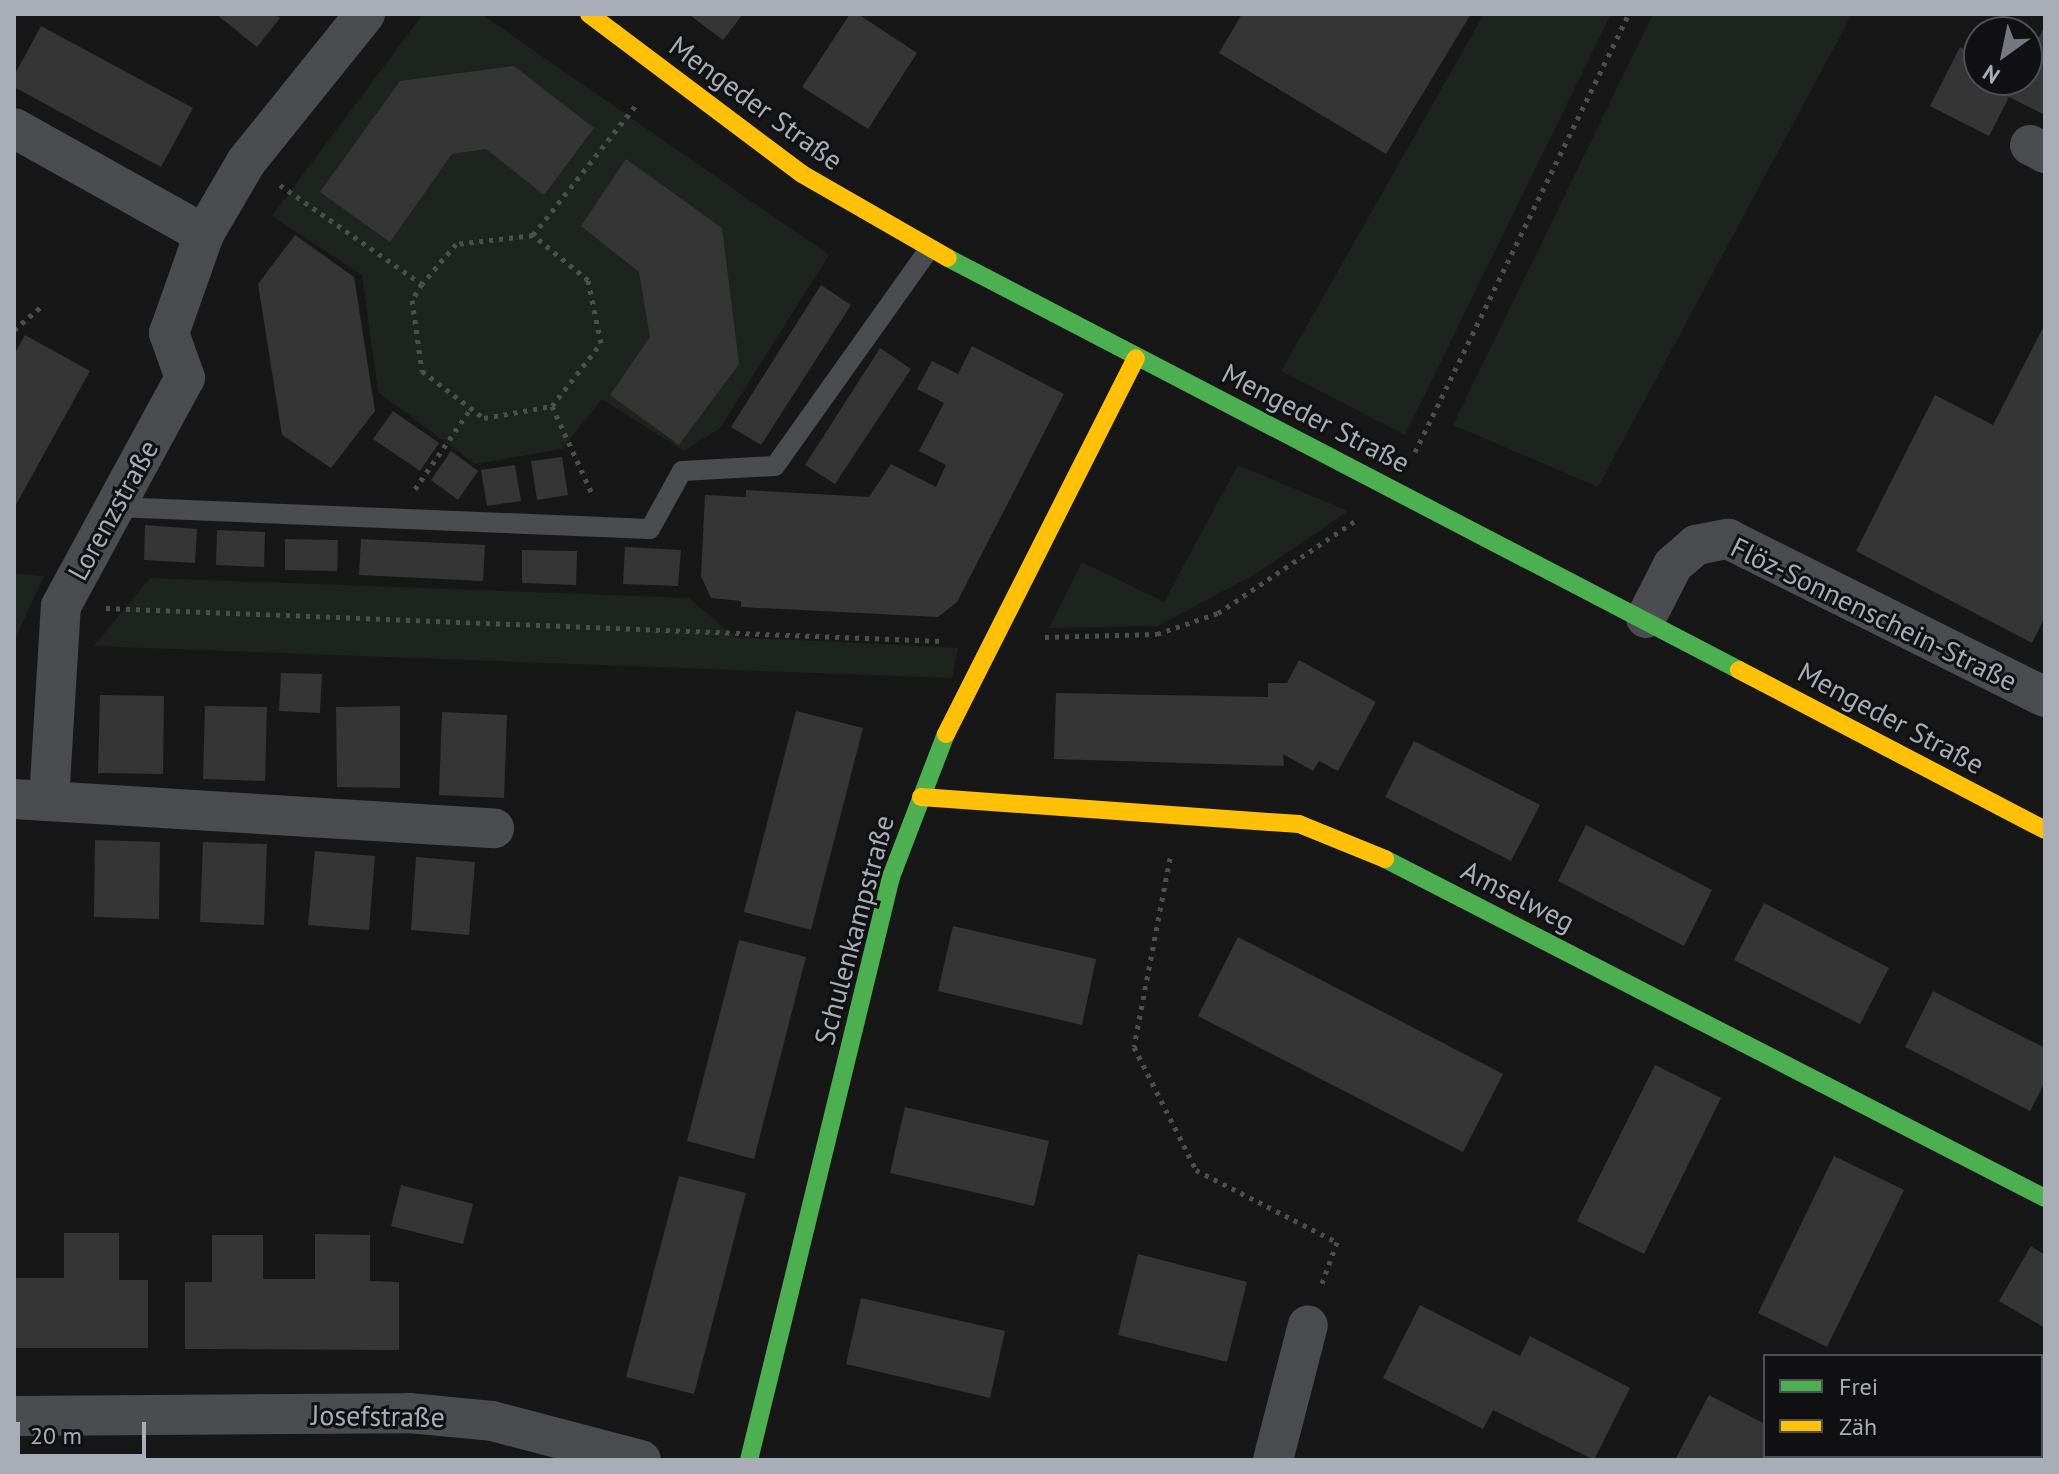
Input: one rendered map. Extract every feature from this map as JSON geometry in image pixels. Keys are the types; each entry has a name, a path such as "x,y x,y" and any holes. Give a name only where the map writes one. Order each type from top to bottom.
{"street":[{"name":"Lorenzstraße","path":"365,14 246,162 204,234 169,333 185,378 61,606 32,799 494,828"},
{"name":"Mengeder Straße","path":"589,14 802,174 929,249 1646,618 2045,830"},
{"path":"14,128 204,234"},
{"name":"Schulenkampstraße","path":"749,1460 891,877 921,797 992,639 1136,358"},
{"name":"Flöz-Sonnenschein-Straße","path":"1646,618 1673,565 1696,545 1728,539 2045,697"},
{"name":"Amselweg","path":"921,797 1299,824 1363,848 2045,1198"},
{"path":"1273,1460 1308,1325"},
{"name":"Josefstraße","path":"14,1416 409,1413 492,1421 641,1460"}],"lane":[{"path":"115,507 609,530 650,529 682,471 775,466 929,249"}],"path":[{"path":"61,606 992,639 1157,634 1218,613 1302,560 1396,490 1629,14"},
{"path":"533,235 588,280 601,343 552,406 484,418 422,371 412,300 456,244 533,235 664,71"},
{"path":"246,162 422,284"},
{"path":"14,330 40,307"},
{"path":"552,406 609,530"},
{"path":"392,521 471,408"},
{"path":"1178,814 1134,1047 1196,1170 1337,1242 1308,1325"}],"shaded area":[{"path":"423,14 481,14 829,255 720,428 684,451 602,399 562,449 475,464 378,392 362,275 272,216"},
{"path":"1484,14 1611,14 1405,435 1281,371"},
{"path":"1653,14 1852,14 1598,487 1453,425"},
{"path":"1238,465 1348,511 1257,573 1158,626 1049,628 1082,562 1164,602"},
{"path":"14,573 44,576 14,642"},
{"path":"150,578 689,598 735,637 958,648 952,678 94,646"}],"building":[{"path":"216,14 275,14 280,18 257,47"},
{"path":"688,14 743,14 723,40"},
{"path":"850,14 858,14 917,53 868,129 802,87"},
{"path":"1242,14 1471,14 1386,154 1219,53"},
{"path":"2045,25 2045,115 2009,97 1989,136 1930,106 1960,47 1963,49 1963,96 2043,96"},
{"path":"41,26 193,108 161,167 14,87 14,76"},
{"path":"514,66 594,128 544,195 486,149 452,154 390,242 320,192 400,81"},
{"path":"626,159 722,228 739,364 679,445 610,395 650,337 639,272 581,226"},
{"path":"295,235 354,277 375,411 331,468 282,435 258,284"},
{"path":"821,285 851,305 761,445 731,427"},
{"path":"2045,324 2045,617 2032,643 1856,551 1935,395 1993,425"},
{"path":"25,335 90,371 14,508 14,355"},
{"path":"972,346 1064,394 957,602 938,617 741,607 741,601 711,598 701,576 705,495 746,497 746,490 869,497 891,464 936,487 946,465 919,451 944,403 917,389 932,361 958,374"},
{"path":"880,348 911,369 835,484 805,465"},
{"path":"393,411 439,443 420,471 373,439"},
{"path":"451,451 478,471 458,500 431,480"},
{"path":"562,457 568,495 537,500 531,461"},
{"path":"515,465 521,501 487,506 481,470"},
{"path":"145,525 197,529 195,563 144,560"},
{"path":"217,530 265,532 264,567 216,565"},
{"path":"285,539 338,540 337,571 285,570"},
{"path":"361,539 485,545 483,581 359,575"},
{"path":"625,547 681,550 678,586 623,584"},
{"path":"522,550 577,551 576,585 522,583"},
{"path":"1299,660 1376,702 1338,771 1319,761 1313,771 1283,754 1284,766 1054,759 1056,693 1268,697 1268,683 1287,683"},
{"path":"281,673 322,674 320,713 279,711"},
{"path":"100,695 164,696 163,774 98,773"},
{"path":"205,706 267,707 265,781 203,779"},
{"path":"400,706 400,788 337,787 336,707"},
{"path":"796,711 863,728 811,930 744,912"},
{"path":"442,712 507,715 504,798 439,795"},
{"path":"1414,741 1540,805 1511,861 1385,797"},
{"path":"1586,825 1712,890 1684,946 1558,881"},
{"path":"95,840 160,842 159,919 94,917"},
{"path":"203,842 267,844 264,925 200,922"},
{"path":"315,851 375,856 369,930 308,925"},
{"path":"416,857 475,862 469,935 411,930"},
{"path":"1764,903 1889,968 1860,1024 1734,960"},
{"path":"953,926 1096,959 1082,1025 938,991"},
{"path":"1238,937 1503,1074 1463,1152 1198,1016"},
{"path":"739,940 806,957 754,1159 687,1141"},
{"path":"1933,991 2045,1048 2045,1082 2030,1111 1905,1047"},
{"path":"1655,1065 1721,1098 1644,1254 1577,1221"},
{"path":"905,1107 1049,1141 1034,1206 890,1173"},
{"path":"1834,1156 1904,1190 1827,1347 1758,1313"},
{"path":"679,1176 746,1193 694,1394 626,1377"},
{"path":"401,1185 473,1204 463,1244 391,1226"},
{"path":"64,1233 119,1233 119,1280 148,1280 148,1348 14,1348 14,1278 64,1278"},
{"path":"315,1234 370,1235 370,1281 399,1282 399,1350 185,1349 185,1282 212,1282 212,1235 263,1235 263,1279 315,1279"},
{"path":"2031,1246 2045,1255 2045,1328 1999,1301"},
{"path":"1138,1254 1247,1282 1227,1362 1118,1335"},
{"path":"861,1298 1005,1331 990,1398 846,1364"},
{"path":"1420,1305 1520,1356 1530,1336 1630,1388 1594,1460 1493,1410 1483,1429 1383,1378"},
{"path":"1709,1395 1763,1423 1763,1458 1802,1458 1801,1460 1675,1460"}],"traffic: fast":[{"path":"948,258 1739,670"},
{"path":"749,1460 891,877 946,734"},
{"path":"1385,859 2045,1198"}],"traffic: slow":[{"path":"589,14 802,174 948,258"},
{"path":"946,734 1136,358"},
{"path":"1739,670 2045,830"},
{"path":"921,797 1299,824 1385,859"}]}
